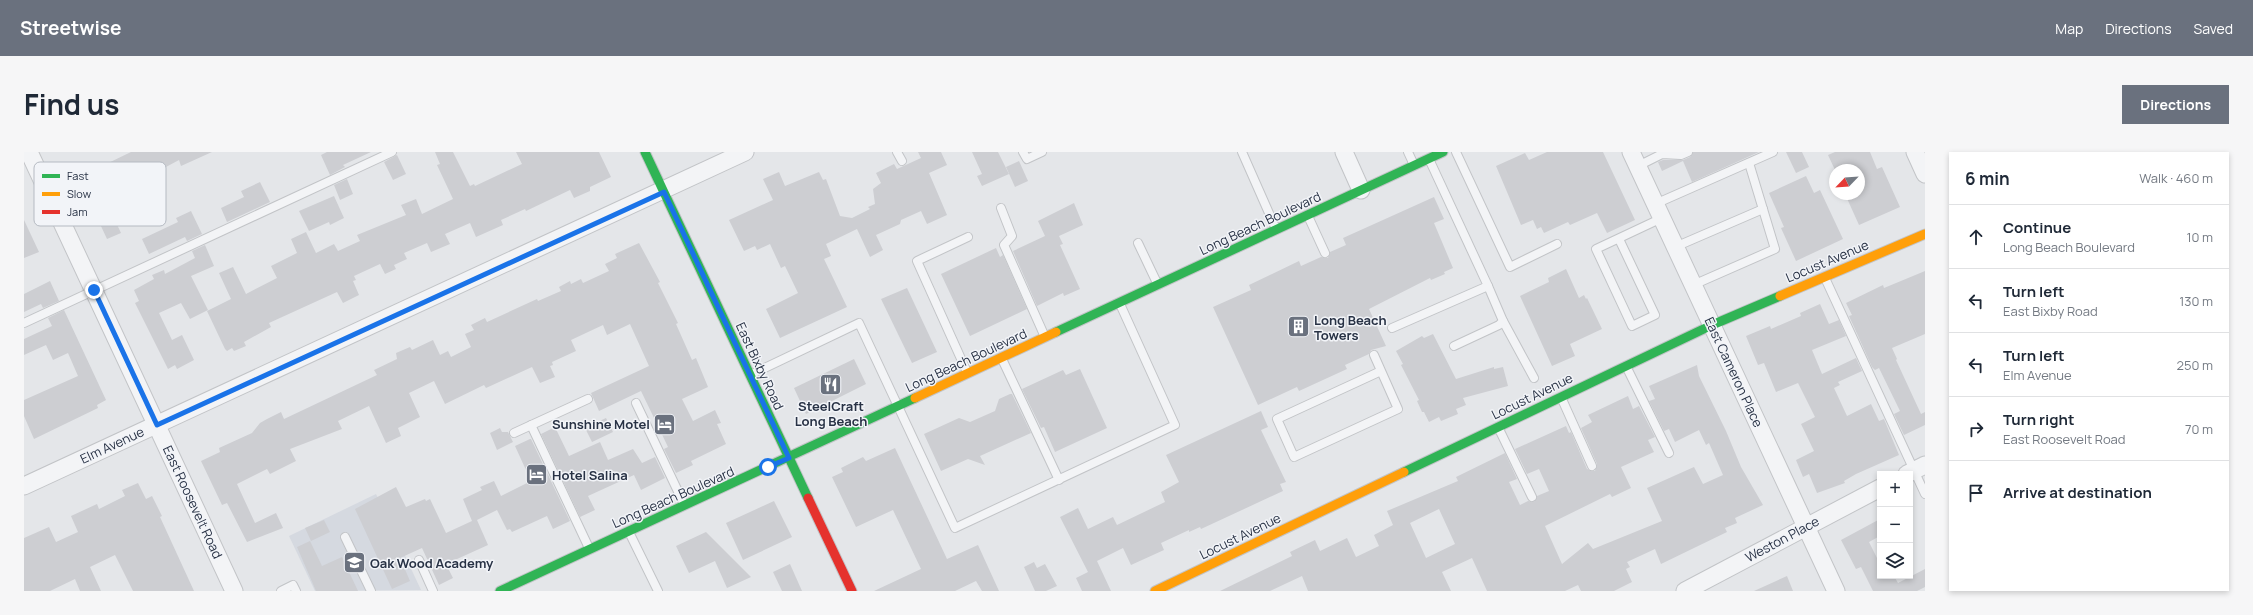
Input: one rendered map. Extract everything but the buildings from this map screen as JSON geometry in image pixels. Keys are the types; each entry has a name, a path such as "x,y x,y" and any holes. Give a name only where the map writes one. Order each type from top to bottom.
{"street":[{"name":"East Roosevelt Road","path":"29,152 34,163"},
{"name":"East Bixby Road","path":"645,152 852,591"},
{"name":"Elm Avenue","path":"24,486 664,192 745,152"},
{"path":"1344,152 1361,190"},
{"name":"Long Beach Boulevard","path":"500,591 1002,359 1276,229 1443,152"},
{"path":"1915,152 1925,174"},
{"name":"East Cameron Place","path":"1634,159 1836,591"},
{"name":"East Roosevelt Road","path":"64,226 234,591"},
{"name":"Locust Avenue","path":"1154,591 1712,325 1925,234"},
{"name":"Weston Place","path":"1684,591 1877,490"}],"lane":[{"path":"24,323 392,152"},
{"path":"897,152 902,161"},
{"path":"1025,156 1042,152"},
{"path":"1242,152 1276,229"},
{"path":"1408,152 1414,165"},
{"path":"1456,152 1510,267 1557,244"},
{"path":"1634,159 1662,154 1682,155 1688,152"},
{"path":"1620,239 1655,315 1632,326 1596,249 1620,239 1659,211 1749,163 1773,152"},
{"path":"1429,158 1501,313 1503,321 1534,378"},
{"path":"1693,285 1775,249 1749,163"},
{"path":"1001,208 1012,236 1004,245 1046,338"},
{"path":"1675,247 1763,209"},
{"path":"1308,215 1326,253"},
{"path":"968,237 917,262 968,374"},
{"path":"1138,243 1158,286"},
{"path":"1824,276 1916,470 1925,494"},
{"path":"1392,328 1488,286"},
{"path":"750,375 859,323 955,528 1175,425 1119,304"},
{"path":"1454,346 1499,325 1503,321"},
{"path":"1374,355 1398,409 1294,457 1277,419 1381,371"},
{"path":"1002,359 1059,480"},
{"path":"1626,365 1669,453"},
{"path":"1560,397 1592,466"},
{"path":"514,433 588,399"},
{"path":"636,403 684,505"},
{"path":"531,425 589,549"},
{"path":"1498,427 1532,497"},
{"path":"629,531 658,591"},
{"path":"345,537 371,591"},
{"path":"419,560 433,591"},
{"path":"281,591 295,588"}],"shaded area":[{"name":"Oak Wood Academy","path":"376,494 421,590 315,591 289,536"}],"traffic: fast":[{"path":"645,152 808,498"},
{"path":"1056,332 1443,152"},
{"path":"1404,472 1712,325 1780,296"},
{"path":"500,591 915,398"}],"traffic: slow":[{"path":"1780,296 1925,234"},
{"path":"915,398 1056,332"},
{"path":"1155,591 1404,472"}],"traffic: jam":[{"path":"808,498 852,591"}],"place":[{"name":"Long Beach Towers","path":"1299,327"},
{"name":"SteelCraft Long Beach","path":"831,384"},
{"name":"Sunshine Motel","path":"665,424"},
{"name":"Hotel Salina","path":"537,475"},
{"name":"Oak Wood Academy","path":"355,563"}],"route":[{"path":"94,290 157,425 664,192 789,458 768,467"}]}
